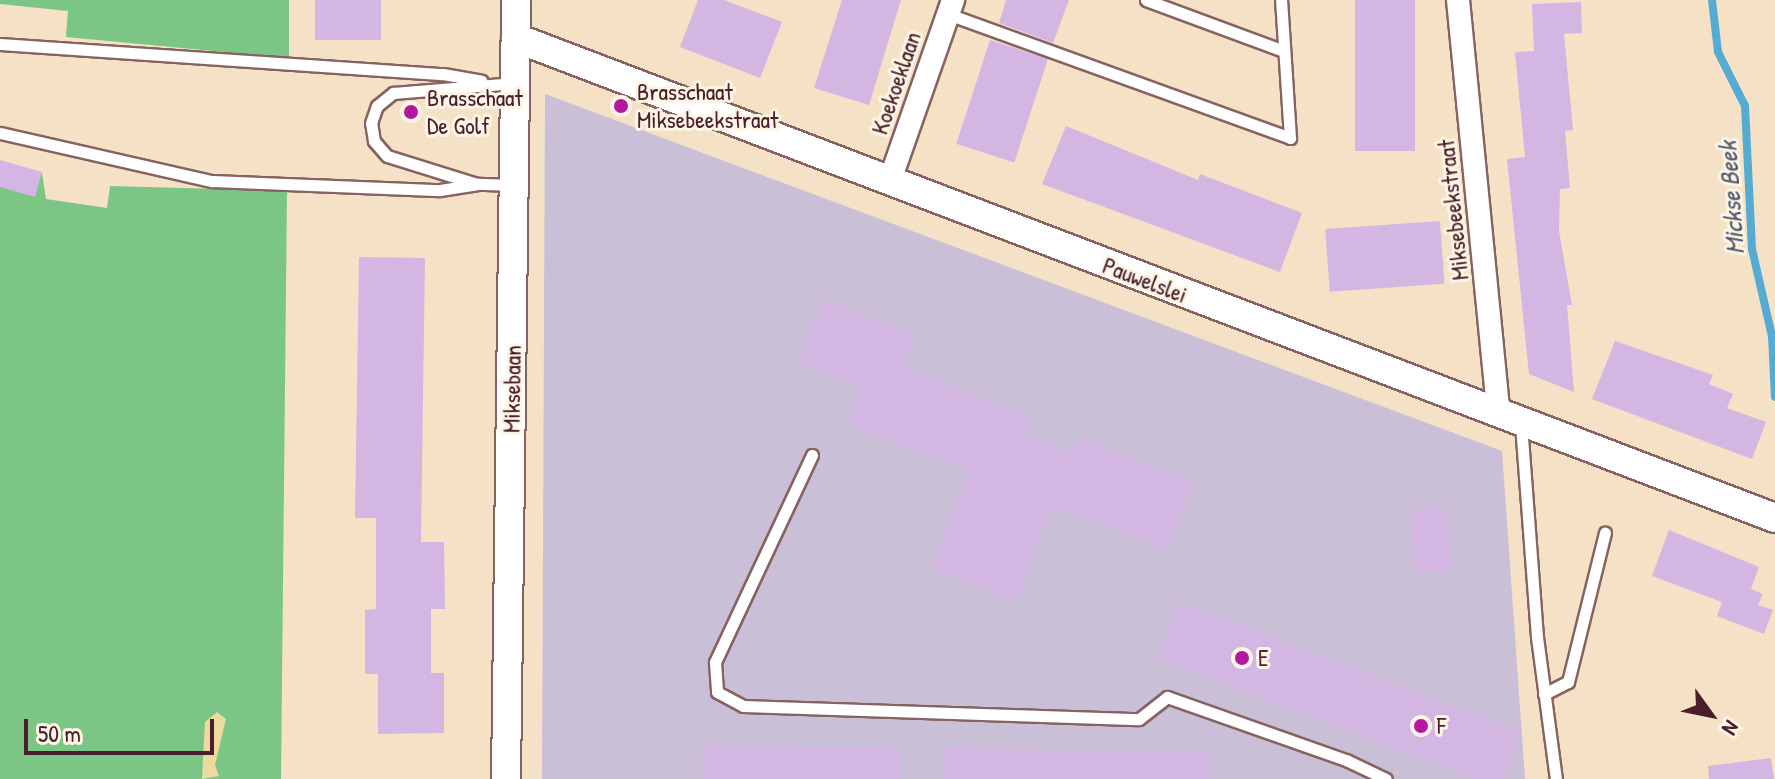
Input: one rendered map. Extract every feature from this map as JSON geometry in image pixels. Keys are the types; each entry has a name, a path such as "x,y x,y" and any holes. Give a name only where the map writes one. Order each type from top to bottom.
{"street":[{"name":"Miksebaan","path":"506,779 516,0"},
{"name":"Miksebeekstraat","path":"1458,0 1510,419"},
{"name":"Koekoeklaan","path":"889,183 950,7"},
{"name":"Pauwelslei","path":"516,38 889,183 1775,518"}],"lane":[{"path":"1146,0 1284,51"},
{"path":"950,7 1290,138 1281,0"},
{"path":"0,44 322,69 443,74 515,83"},
{"path":"477,184 387,156 374,141 371,123 377,106 393,93 481,81"},
{"path":"0,133 212,181 440,190 477,184 514,185"},
{"path":"1510,419 1556,779"},
{"path":"812,455 715,662 717,692 743,706 1139,719 1167,697 1346,760 1386,779"},
{"path":"1544,694 1568,682 1605,532"}],"shaded area":[{"path":"545,94 1502,451 1525,779 542,779"}],"green space":[{"path":"0,0 289,0 289,58 66,37 68,11 0,4"},
{"path":"0,162 42,173 46,199 107,208 110,186 287,191 281,779 0,779"}],"sand":[{"path":"217,712 226,719 215,765 219,776 202,779 205,722"}],"building":[{"path":"315,0 381,0 381,40 315,40"},
{"path":"698,0 724,0 782,22 760,78 680,47"},
{"path":"842,0 901,0 869,105 814,88"},
{"path":"1006,0 1069,0 1053,43 999,23"},
{"path":"1355,0 1415,0 1415,151 1355,151"},
{"path":"1581,2 1582,33 1564,34 1573,130 1565,131 1570,188 1560,189 1559,231 1572,305 1567,305 1574,392 1529,374 1507,159 1525,157 1515,52 1534,51 1532,4"},
{"path":"990,40 1048,59 1014,163 956,144"},
{"path":"1066,126 1198,180 1200,174 1302,213 1280,272 1042,184"},
{"path":"0,160 42,172 35,197 0,187"},
{"path":"1440,221 1444,284 1330,292 1325,229"},
{"path":"359,257 425,258 421,542 444,542 445,609 431,609 431,673 444,673 444,733 378,734 378,674 365,674 365,610 376,609 376,518 355,518"},
{"path":"823,299 914,334 902,367 1032,417 1025,435 1073,453 1079,438 1194,482 1168,550 1052,506 1016,601 932,569 969,471 848,425 862,388 798,363"},
{"path":"1615,341 1713,375 1709,384 1733,394 1727,408 1766,422 1752,459 1592,399"},
{"path":"1447,507 1452,570 1415,573 1409,510"},
{"path":"1669,530 1759,567 1751,589 1763,594 1758,605 1773,610 1764,634 1717,616 1722,602 1652,576"},
{"path":"1179,602 1522,732 1504,779 1475,779 1159,659"},
{"path":"702,745 899,748 898,779 701,779"},
{"path":"944,748 1211,753 1211,779 943,779"},
{"path":"1771,758 1774,779 1709,779 1708,766"}],"waterway":[{"name":"Mickse Beek","path":"1712,0 1718,52 1745,106 1752,249 1772,336 1775,397"}],"place":[{"name":"Brasschaat Miksebeekstraat","path":"621,106"},
{"name":"Brasschaat De Golf","path":"411,112"},
{"name":"E","path":"1242,658"},
{"name":"F","path":"1421,726"}]}
